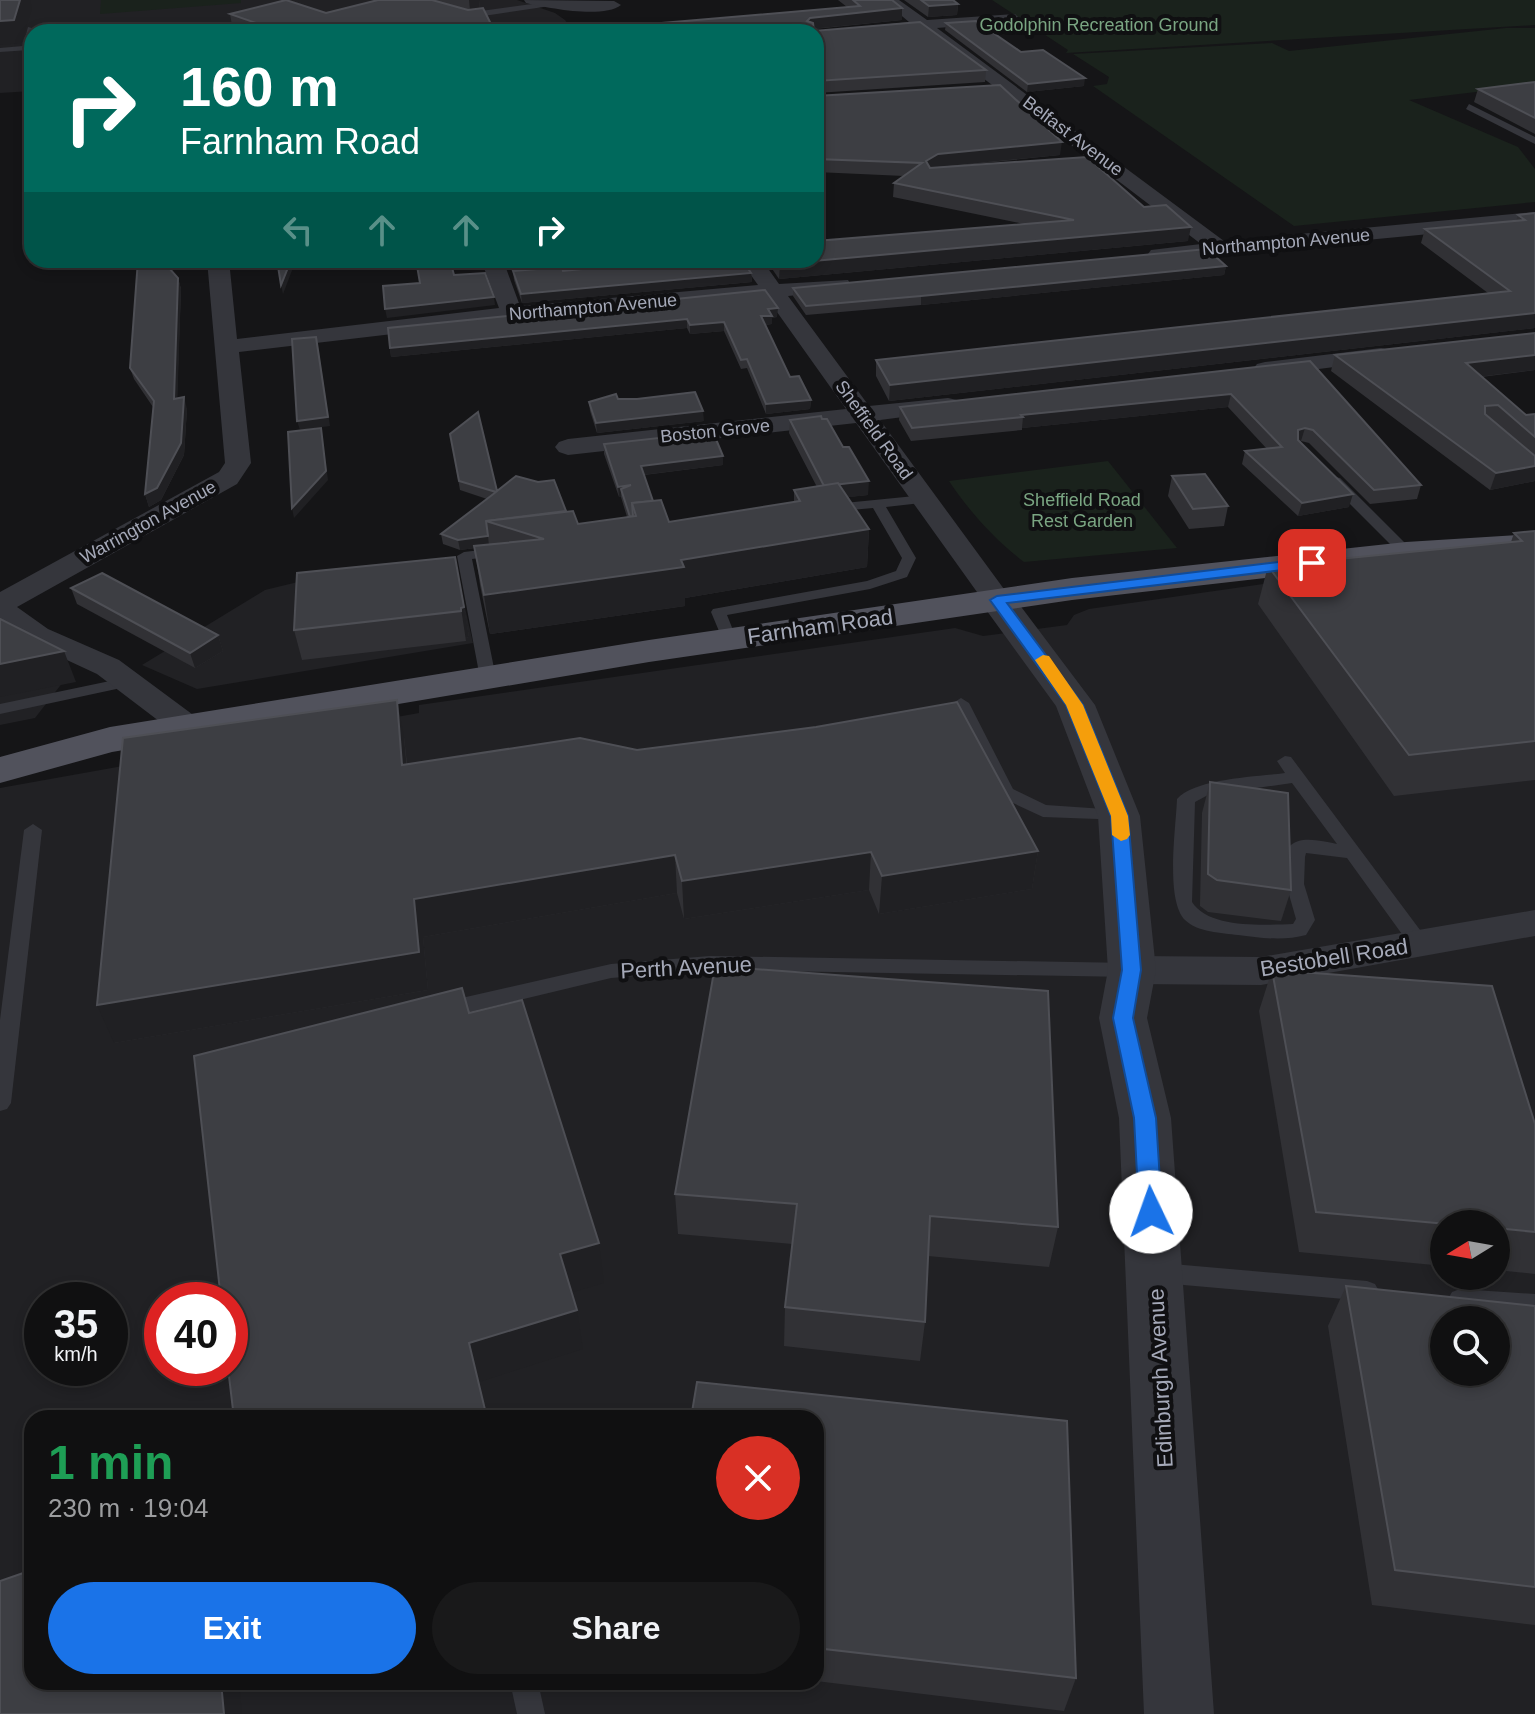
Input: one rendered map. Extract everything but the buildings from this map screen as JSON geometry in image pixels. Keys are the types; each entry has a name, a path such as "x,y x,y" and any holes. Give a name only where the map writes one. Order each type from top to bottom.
{"main road":[{"name":"Farnham Road","path":"0,770 110,740 997,600 1406,552 1535,544"},
{"name":"Farnham Road","path":"0,744 110,740"}],"street":[{"path":"531,0 547,4 615,2 609,22"},
{"name":"Belfast Avenue","path":"890,0 1220,248"},
{"path":"824,34 1010,17"},
{"path":"981,91 1011,89"},
{"path":"1075,163 1105,160"},
{"name":"Northampton Avenue","path":"1143,256 1535,218"},
{"name":"Warrington Avenue","path":"0,606 228,478 238,463 219,268"},
{"path":"495,268 512,313"},
{"name":"Sheffield Road","path":"757,268 997,600"},
{"name":"Northampton Avenue","path":"225,347 512,313 866,282"},
{"path":"1238,372 1410,352"},
{"name":"Boston Grove","path":"568,447 972,402"},
{"name":"Edinburgh Avenue","path":"997,600 1075,705 1119,816 1132,970 1123,1018 1145,1118 1179,1714"},
{"path":"0,606 24,636 108,667 188,727"},
{"name":"Bestobell Road","path":"1132,970 1261,971 1535,923"}],"lane":[{"path":"448,11 470,16 547,4"},
{"path":"0,50 24,48"},
{"path":"1469,107 1535,141"},
{"path":"1323,469 1406,552"},
{"path":"807,511 925,499"},
{"path":"729,640 718,612 870,585 902,574 909,558 878,504"},
{"path":"488,678 464,556 510,550"},
{"path":"0,709 129,682"},
{"path":"961,703 1006,793 1043,811 1119,816"},
{"path":"1285,761 1419,943"},
{"path":"1297,777 1204,790 1186,799 1183,902 1191,916 1203,922 1279,933 1299,930 1306,920 1294,891 1294,860 1298,847 1317,846 1352,853"},
{"path":"0,1103 33,830"},
{"name":"Perth Avenue","path":"430,1013 611,971 710,963 1132,970"},
{"path":"1154,1273 1392,1293"},
{"path":"1440,1297 1535,1305"},
{"path":"526,1690 531,1714"}],"shaded area":[{"path":"0,0 517,0 555,13 568,24 24,24 24,92 0,93"},
{"path":"1535,555 1535,1714 0,1714 0,788 419,713 419,705 955,628 983,636 1067,625 1074,615 1089,609 1285,581"},
{"path":"368,565 378,579 456,568 473,643 197,689 142,665 265,590"},
{"path":"0,646 70,673 35,718 0,725"}],"green space":[{"path":"101,0 241,0 241,3 100,14"},
{"name":"Godolphin Recreation Ground","path":"992,0 1535,0 1535,25 1066,53 1068,50"},
{"path":"1506,28 1535,28 1535,85 1409,100 1518,147 1535,169 1535,202 1294,226 1093,86 1107,84 1109,77 1073,54 1272,43 1289,51"},
{"name":"Sheffield Road Rest Garden","path":"1108,461 1177,548 1024,562 983,524 949,481"}],"slow traffic":[{"path":"1043,660 1075,705 1119,816 1121,835"}],"route":[{"path":"1151,1212 1145,1118 1123,1018 1132,970 1119,816 1075,705 997,600 1312,563"}]}
